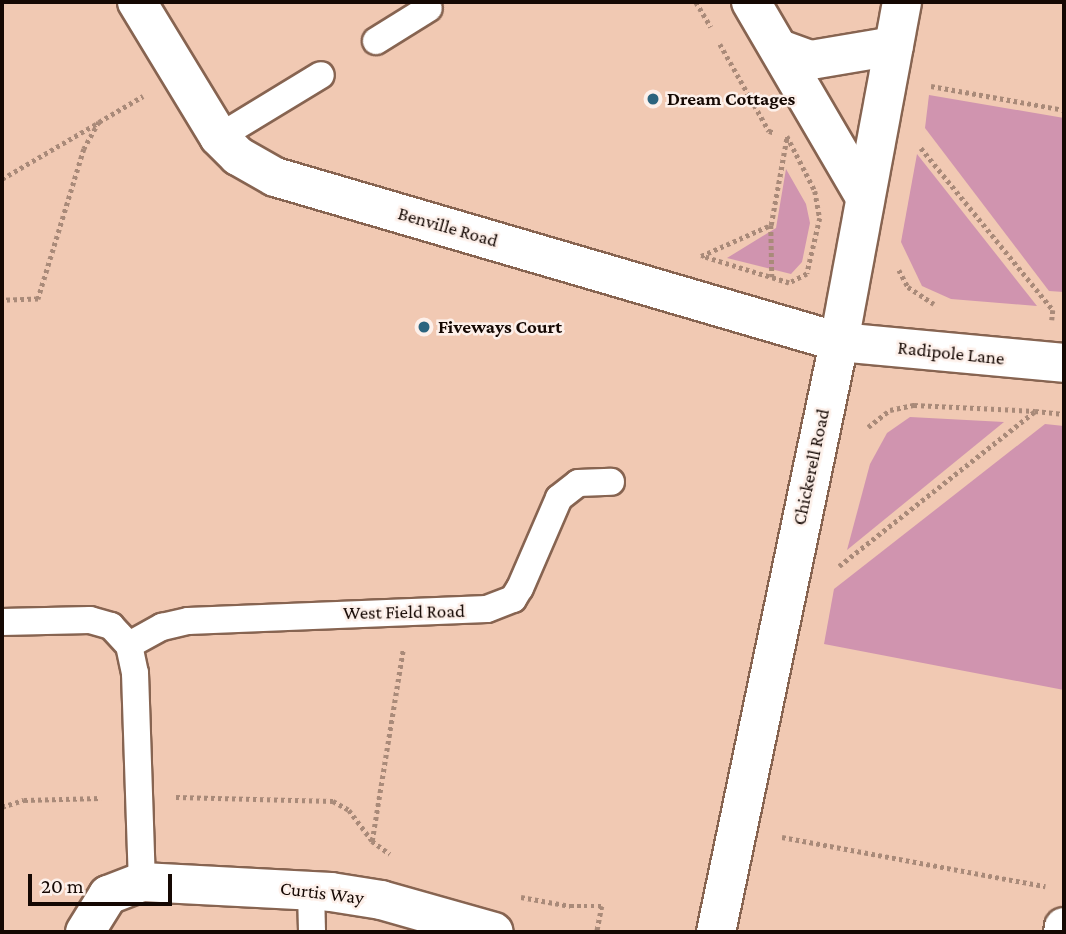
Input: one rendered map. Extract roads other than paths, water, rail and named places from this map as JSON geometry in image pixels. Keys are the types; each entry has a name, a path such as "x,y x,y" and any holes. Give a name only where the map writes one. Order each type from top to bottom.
{"main road":[{"name":"Benville Road","path":"137,2 219,137 238,156 275,177 839,342"},
{"path":"751,2 865,197"},
{"name":"Chickerell Road","path":"716,932 839,342 902,2"},
{"path":"780,49 811,60 894,46"},
{"name":"Radipole Lane","path":"839,342 1064,363"},
{"name":"Curtis Way","path":"85,932 108,895 142,882 311,890 381,900 494,932"}],"lane":[{"path":"376,41 429,8"},
{"path":"219,137 321,75"},
{"name":"West Field Road","path":"129,645 162,627 188,621 487,609 513,599 559,498 578,484 611,482"},
{"path":"2,622 90,620 111,626 129,645 135,673 142,882"},
{"path":"311,890 312,932"}],"place":[{"name":"Dream Cottages","path":"653,99"},
{"name":"Fiveways Court","path":"424,327"}]}
